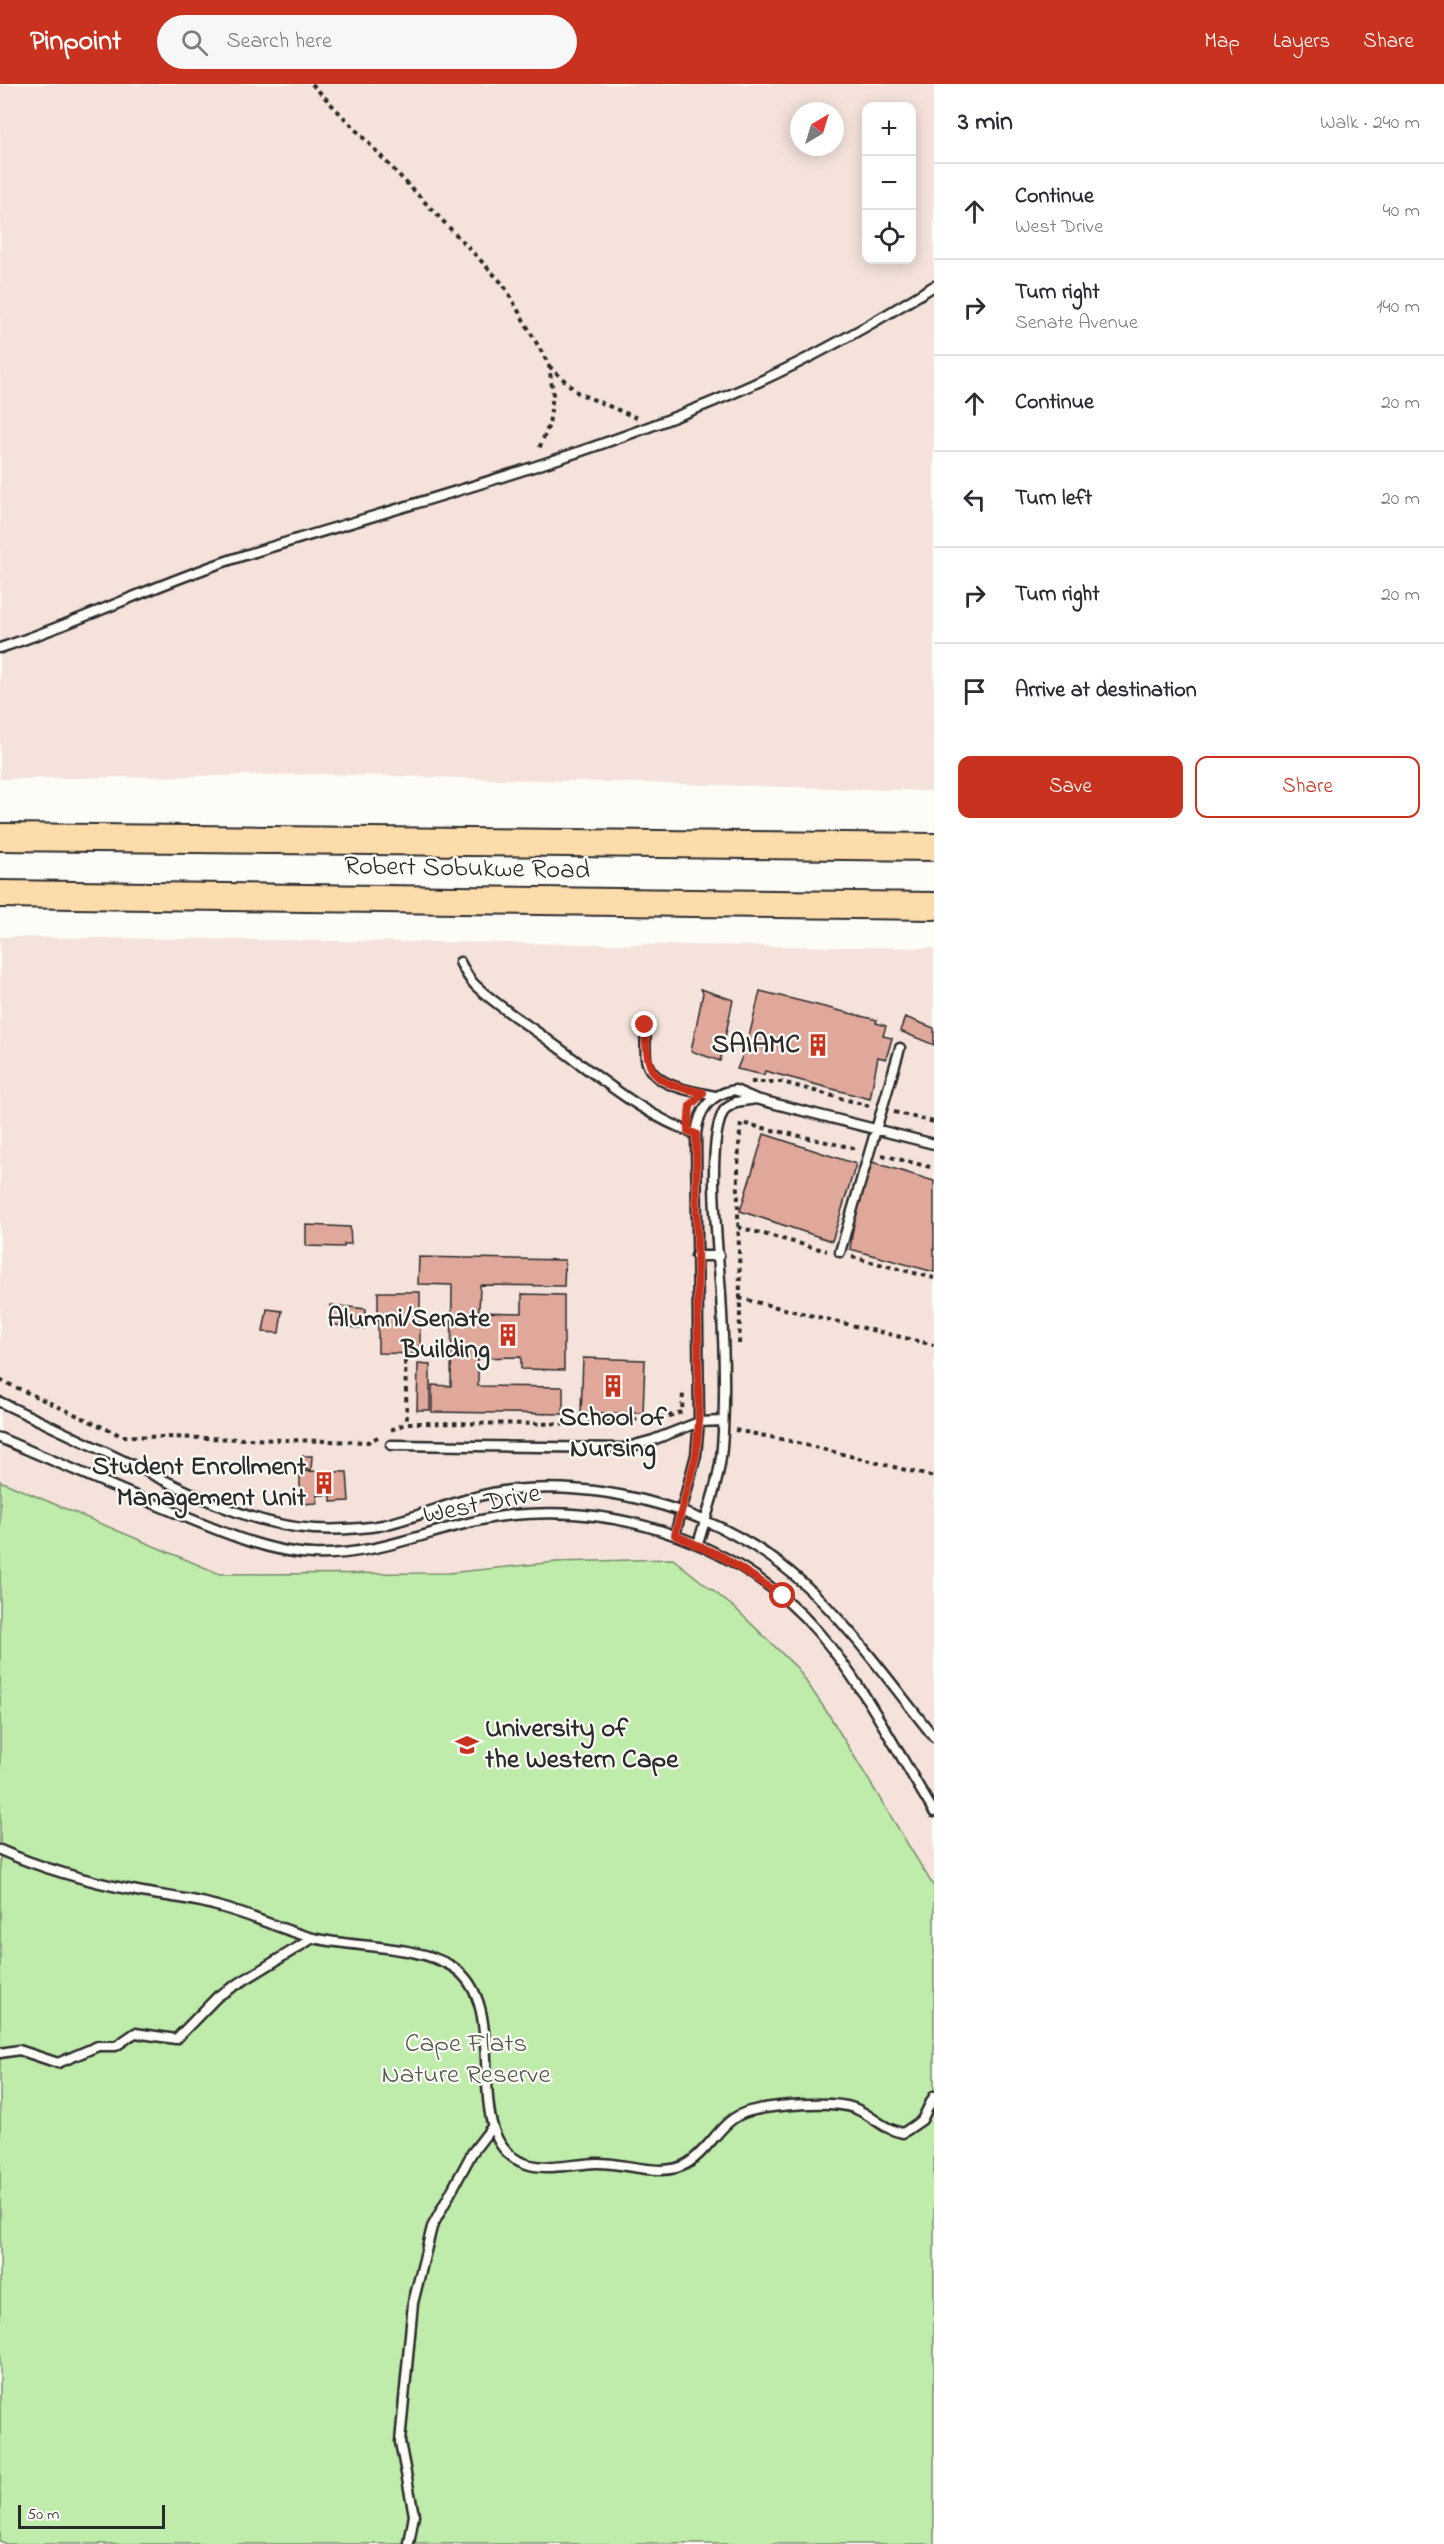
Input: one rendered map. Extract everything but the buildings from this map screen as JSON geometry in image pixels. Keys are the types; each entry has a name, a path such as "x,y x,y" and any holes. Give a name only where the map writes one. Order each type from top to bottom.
{"main road":[{"name":"Robert Sobukwe Road","path":"0,837 934,848"},
{"name":"Robert Sobukwe Road","path":"0,894 934,906"}],"lane":[{"path":"0,648 242,556 531,466 729,395 825,350 934,286"},
{"path":"460,962 466,975 475,985 526,1024 636,1104 670,1124 696,1134"},
{"path":"645,1025 646,1061 651,1071 675,1086 715,1096"},
{"path":"840,1252 874,1130 900,1048"},
{"path":"675,1535 696,1455 699,1422 696,1134 703,1108 715,1096 735,1090 743,1091 756,1099 934,1144"},
{"path":"698,1544 720,1459 723,1421 722,1297 716,1233 715,1137 718,1121 724,1109 730,1105 756,1099"},
{"path":"696,1256 718,1256"},
{"name":"West Drive","path":"0,1402 235,1512 277,1525 316,1529 382,1525 472,1497 510,1490 556,1488 639,1499 682,1512 705,1521 758,1550 801,1582 834,1615 934,1737"},
{"path":"391,1445 624,1448 653,1440 699,1422 723,1421"},
{"name":"West Drive","path":"0,1438 225,1533 311,1554 346,1553 385,1547 509,1515 556,1512 620,1520 675,1535 698,1544 757,1576 783,1596 818,1632 865,1698 934,1812"},
{"path":"0,1850 27,1862 132,1890 214,1905 313,1938 413,1954 454,1968 476,1997 482,2013 492,2127 498,2143 508,2155 533,2166 607,2163 672,2169 690,2162 732,2119 753,2110 836,2105 855,2109 893,2131 903,2133 922,2120 934,2096"},
{"path":"0,2053 20,2050 58,2063 98,2046 116,2046 135,2033 176,2039 218,1996 313,1938"},
{"path":"409,2544 414,2515 400,2442 413,2303 432,2227 472,2153 492,2127"}],"path":[{"path":"312,84 503,284 549,365 578,393 653,424"},
{"path":"531,466 549,425 553,394 549,365"},
{"path":"740,1080 782,1082 934,1122"},
{"path":"739,1346 741,1299 736,1166 741,1123 934,1168"},
{"path":"722,1297 741,1299 934,1345"},
{"path":"405,1361 408,1422"},
{"path":"0,1380 122,1436 369,1442 408,1422 578,1424 666,1417 682,1412 683,1389"},
{"path":"734,1440 735,1422"},
{"path":"735,1430 786,1440 934,1477"}],"shaded area":[{"path":"0,84 934,84 934,791 324,774 0,779"},
{"name":"University of the Western Cape","path":"0,937 934,948 934,2544 6,2544 0,2541"}],"green space":[{"name":"Cape Flats Nature Reserve","path":"0,1481 220,1574 448,1573 556,1562 673,1559 736,1609 797,1668 829,1715 934,1887 934,2544 6,2544 0,2541"}],"place":[{"name":"SAIAMC","path":"818,1045"},
{"name":"Alumni/Senate Building","path":"508,1335"},
{"name":"School of Nursing","path":"613,1386"},
{"name":"Student Enrollment Management Unit","path":"324,1483"},
{"name":"University of the Western Cape","path":"467,1745"}],"route":[{"path":"645,1025 646,1061 651,1071 665,1082 703,1093 690,1106 688,1131 696,1134 699,1422 696,1455 675,1535 698,1544 757,1576 783,1596"}]}
